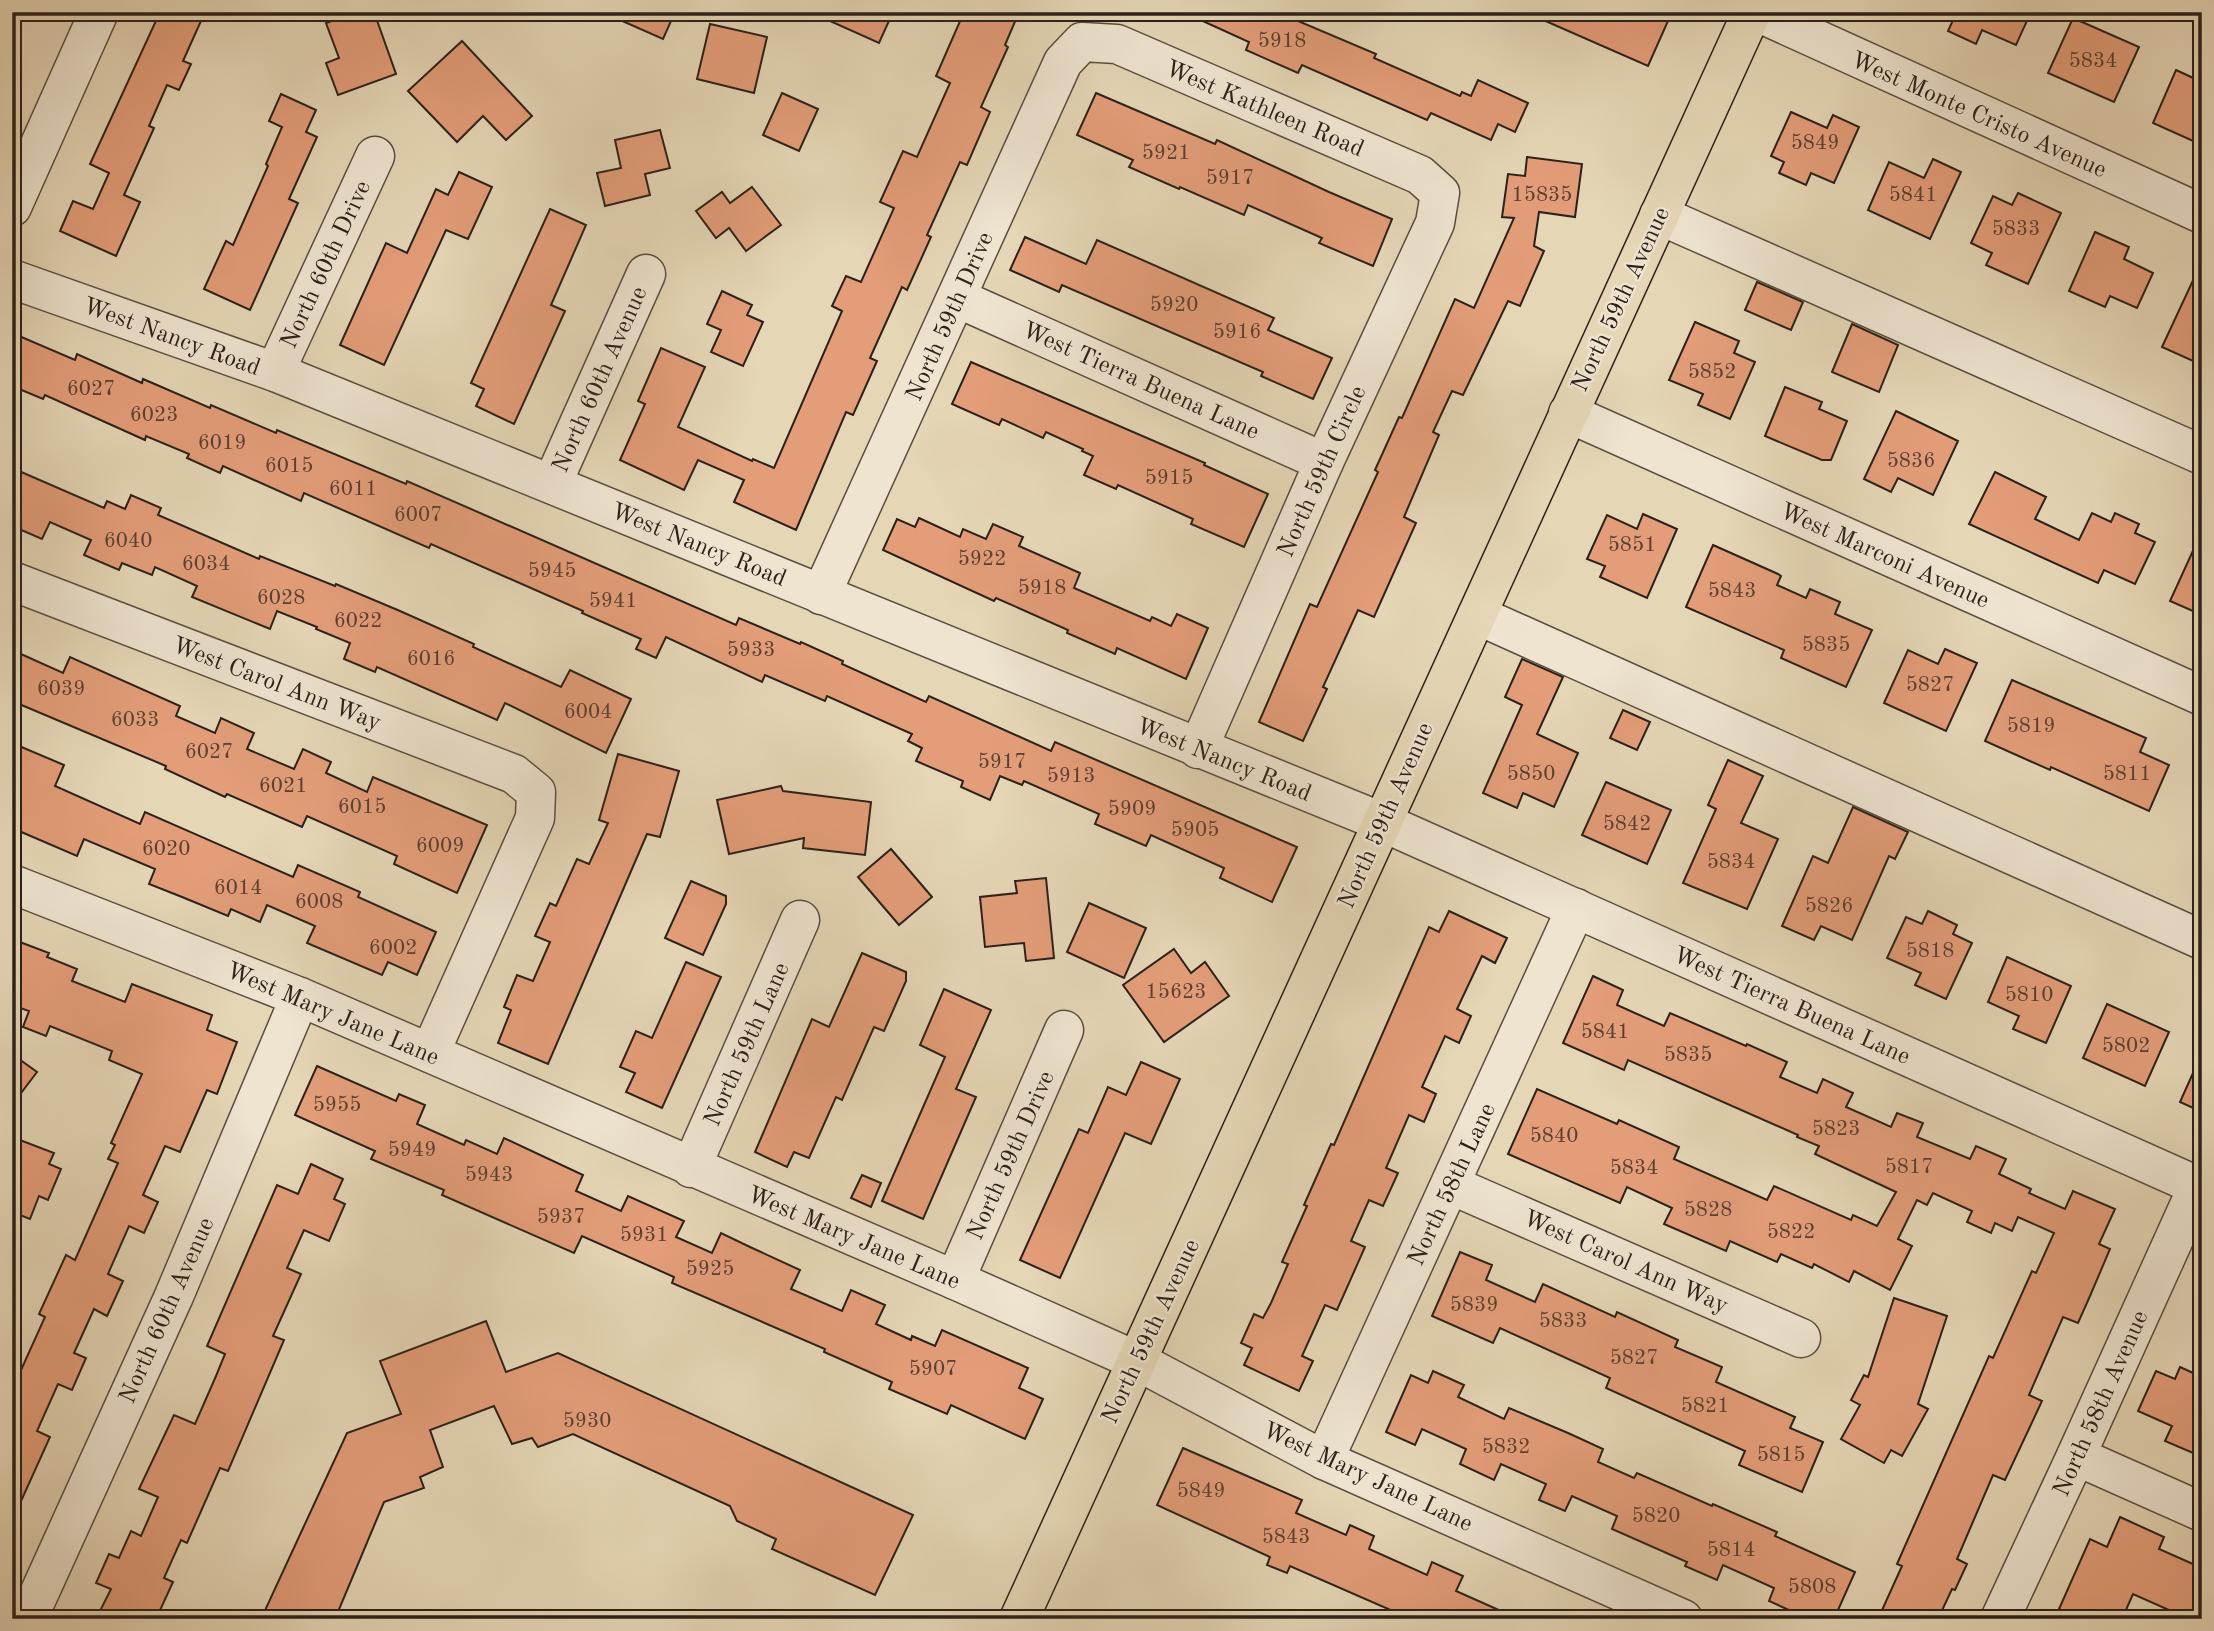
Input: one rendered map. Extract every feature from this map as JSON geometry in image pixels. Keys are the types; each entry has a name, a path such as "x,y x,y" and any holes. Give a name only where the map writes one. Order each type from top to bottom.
{"main road":[{"name":"North 59th Avenue","path":"1019,1619 1568,413 1755,12"}],"street":[{"path":"12,207 99,12"},
{"name":"West Monte Cristo Avenue","path":"1755,12 2202,214"},
{"name":"West Kathleen Road","path":"1082,42 1117,44 1420,174 1440,194"},
{"name":"North 59th Drive","path":"821,595 1063,62 1082,42"},
{"name":"North 60th Drive","path":"275,372 375,156"},
{"name":"North 59th Circle","path":"1198,749 1324,462 1435,223 1440,194"},
{"path":"1659,215 2202,455"},
{"name":"North 60th Avenue","path":"552,484 646,274"},
{"name":"West Nancy Road","path":"12,279 275,372 1382,822"},
{"name":"West Tierra Buena Lane","path":"957,298 1324,462"},
{"name":"West Marconi Avenue","path":"1568,413 2202,696"},
{"name":"West Carol Ann Way","path":"12,581 514,774 536,792 535,818 430,1053"},
{"path":"1476,615 2202,940"},
{"name":"West Tierra Buena Lane","path":"1382,822 2200,1187"},
{"name":"West Mary Jane Lane","path":"12,884 300,997 955,1280 1137,1361 1324,1460 1683,1619"},
{"name":"North 58th Lane","path":"1324,1460 1576,908"},
{"name":"North 59th Lane","path":"691,1168 800,920"},
{"name":"North 60th Avenue","path":"23,1619 33,1607 174,1296 300,997"},
{"name":"North 59th Drive","path":"955,1280 1064,1030"},
{"name":"West Carol Ann Way","path":"1451,1185 1801,1338"},
{"name":"North 58th Avenue","path":"2000,1619 2200,1187"},
{"path":"2076,1456 2202,1512"}],"building":[{"path":"160,12 205,12 183,61 191,64 179,90 167,85 149,126 154,128 124,195 140,202 116,256 60,231 73,201 93,209 109,173 90,164"},
{"path":"357,12 374,12 396,74 338,95 326,63 339,58 326,23"},
{"path":"602,12 675,12 663,39"},
{"path":"810,12 893,12 879,43"},
{"path":"964,12 1019,12 1005,45 1008,47 981,107 990,112 967,165 960,162 927,235 931,237 907,290 902,287 870,358 877,361 853,415 846,412 796,530 734,502 744,480 698,460 684,490 620,460 645,404 638,401 661,348 705,367 678,427 752,461 753,459 774,468 842,311 832,306 846,276 861,282 894,208 880,202 903,151 917,157 950,83 936,76"},
{"path":"1183,12 1277,12 1376,54 1374,58 1460,96 1462,92 1471,96 1478,80 1528,103 1515,132 1498,124 1491,140 1431,113 1427,120 1302,65 1298,73 1246,50 1249,42"},
{"path":"1525,12 1649,12 1668,21 1648,66"},
{"path":"1942,12 2031,12 2016,45 1982,30 1976,44 1948,31 1954,18"},
{"path":"2073,18 2139,47 2114,102 2048,73"},
{"path":"710,24 767,37 754,93 697,79"},
{"path":"462,41 532,116 506,140 483,116 457,142 408,91"},
{"path":"2176,70 2202,82 2202,145 2153,123"},
{"path":"782,93 818,109 799,151 763,135"},
{"path":"1096,93 1215,144 1217,140 1392,219 1373,266 1319,243 1322,238 1248,205 1244,215 1129,167 1133,160 1077,135"},
{"path":"281,94 316,110 306,132 317,137 289,199 298,203 250,310 204,289 226,241 233,245 268,166 266,164 282,127 269,121"},
{"path":"1791,112 1827,128 1833,115 1859,127 1834,183 1811,173 1806,185 1779,173 1784,162 1771,156"},
{"path":"660,130 670,168 645,174 650,195 605,206 597,173 621,168 615,140"},
{"path":"1527,157 1582,164 1575,217 1539,212 1534,246 1544,251 1520,306 1508,301 1463,395 1452,391 1433,432 1439,435 1404,517 1416,523 1374,617 1358,610 1323,687 1327,689 1303,741 1259,722 1310,604 1317,607 1378,472 1375,470 1399,417 1402,418 1455,299 1474,308 1514,218 1502,217 1508,174 1525,176"},
{"path":"1933,159 1961,172 1930,239 1868,210 1889,162 1924,178"},
{"path":"459,172 492,187 468,239 446,230 384,365 340,345 386,243 407,253 436,189 448,195"},
{"path":"752,187 781,225 746,251 729,228 716,238 696,211 722,192 730,203"},
{"path":"2018,193 2061,213 2028,284 1986,265 1992,253 1971,243 1993,196 2012,205"},
{"path":"550,209 586,225 551,305 565,311 514,424 476,406 484,389 471,383"},
{"path":"2095,232 2129,247 2124,259 2153,273 2137,308 2110,296 2105,307 2069,291"},
{"path":"1025,237 1086,264 1097,240 1274,318 1268,330 1332,358 1313,399 1261,376 1263,372 1062,285 1059,292 1010,270"},
{"path":"2202,261 2202,365 2162,347"},
{"path":"1757,282 1803,302 1791,330 1745,310"},
{"path":"722,291 752,305 747,315 763,322 743,366 711,352 721,330 707,324"},
{"path":"1695,322 1739,341 1734,353 1755,362 1730,419 1698,405 1703,394 1669,380"},
{"path":"1852,324 1898,345 1879,392 1832,372"},
{"path":"12,333 75,360 77,354 142,383 143,379 210,408 211,405 276,433 277,430 406,484 407,481 736,625 739,618 800,644 801,642 926,702 929,696 1051,751 1055,742 1297,847 1272,902 1220,878 1224,868 1151,835 1146,846 1095,824 1099,814 1024,781 1022,785 1000,776 990,800 961,787 963,781 916,761 922,748 908,741 912,734 827,696 825,701 765,675 762,682 666,637 656,658 636,649 641,639 431,544 429,548 304,493 301,501 223,466 220,473 187,458 189,454 146,436 145,440 45,395 43,399 12,386"},
{"path":"971,362 1205,463 1204,465 1268,494 1244,547 1191,524 1193,519 1118,485 1116,489 1084,475 1093,456 1082,451 1083,449 1046,432 1043,438 1002,419 999,425 952,404"},
{"path":"1785,387 1822,402 1819,409 1847,421 1831,460 1822,460 1765,436"},
{"path":"1896,411 1958,441 1933,495 1898,478 1891,492 1864,479"},
{"path":"12,468 104,508 107,501 125,509 131,495 161,508 158,515 259,559 260,556 335,586 336,584 400,611 561,687 570,670 631,699 606,753 505,703 497,720 377,667 375,672 344,659 350,643 277,611 270,629 192,597 197,586 155,567 152,575 122,563 119,570 84,555 91,540 50,522 42,539 12,526"},
{"path":"1995,472 2046,497 2035,519 2079,540 2092,513 2111,522 2115,513 2139,524 2135,533 2155,542 2135,584 2104,570 2098,583 1969,524"},
{"path":"1643,514 1677,529 1647,598 1600,577 1605,566 1587,559 1607,515 1637,529"},
{"path":"919,518 960,537 963,529 986,539 993,524 1023,537 1019,546 1080,573 1074,588 1150,621 1152,617 1171,626 1177,614 1208,628 1186,679 1117,648 1115,654 1067,633 1068,630 996,598 994,601 883,550 897,519 915,527"},
{"path":"2202,531 2202,615 2170,601"},
{"path":"1713,545 1778,574 1781,576 1777,585 1806,598 1810,589 1840,602 1835,614 1872,630 1846,687 1781,658 1784,650 1686,607"},
{"path":"1945,649 1977,663 1946,731 1884,703 1908,650 1938,664"},
{"path":"12,650 63,673 70,657 180,706 176,716 215,733 221,718 254,733 247,749 294,769 303,749 331,762 326,773 367,792 373,777 487,825 457,893 394,864 397,856 307,816 302,827 227,794 225,797 165,769 166,766 12,701"},
{"path":"1522,659 1563,677 1537,734 1578,753 1554,807 1523,793 1517,808 1483,793 1522,705 1505,697"},
{"path":"2012,680 2146,738 2140,752 2169,765 2149,811 1985,741"},
{"path":"1623,710 1650,722 1637,750 1610,738"},
{"path":"12,743 64,765 55,786 140,824 145,812 293,877 298,865 360,892 358,897 436,932 417,975 388,962 382,975 307,943 315,926 267,905 260,922 231,909 228,916 149,884 155,869 84,839 77,856 12,828"},
{"path":"618,754 679,771 660,837 647,834 548,1064 498,1043 511,1010 504,1007 517,975 533,981 550,942 535,936 550,903 556,906 577,859 589,864 608,823 599,820"},
{"path":"1728,760 1763,776 1741,823 1778,839 1747,909 1683,883 1716,809 1708,805"},
{"path":"1606,782 1671,810 1647,864 1582,835"},
{"path":"781,786 783,791 871,802 865,855 803,848 804,838 729,854 717,800"},
{"path":"1853,807 1908,832 1895,859 1889,856 1852,940 1821,926 1814,940 1782,926 1813,856 1828,863"},
{"path":"891,849 932,897 899,925 858,877"},
{"path":"1046,878 1054,958 1026,961 1024,943 985,947 980,897 1017,893 1015,881"},
{"path":"691,881 726,896 726,904 703,955 665,938"},
{"path":"1089,903 1146,928 1124,978 1067,952"},
{"path":"1449,911 1507,938 1495,963 1482,956 1457,1009 1471,1016 1459,1043 1445,1036 1422,1087 1436,1094 1424,1122 1409,1115 1386,1168 1398,1173 1383,1206 1369,1200 1351,1241 1365,1247 1337,1310 1325,1305 1302,1356 1313,1361 1299,1391 1244,1365 1252,1348 1241,1343 1254,1314 1263,1318 1271,1303 1288,1264 1282,1262 1307,1206 1304,1205 1331,1144 1334,1145 1429,927 1439,932"},
{"path":"1928,911 1957,925 1953,934 1972,943 1946,999 1915,985 1921,973 1887,958 1906,917 1922,924"},
{"path":"12,939 49,953 47,957 77,969 72,981 125,1002 132,984 212,1015 207,1030 237,1042 217,1094 207,1090 180,1152 165,1146 143,1195 158,1202 144,1233 129,1226 108,1274 123,1281 107,1316 94,1309 74,1353 86,1358 72,1390 58,1384 37,1431 50,1437 12,1521 12,1390 45,1317 39,1314 66,1255 75,1260 118,1163 108,1159 115,1145 111,1143 142,1074 109,1060 112,1051 50,1026 46,1036 23,1027 29,1011 12,1005"},
{"path":"1174,949 1191,973 1205,962 1229,996 1164,1042 1123,985"},
{"path":"862,953 906,972 906,981 884,1031 874,1027 842,1100 836,1097 809,1158 794,1152 787,1167 755,1152 812,1019 829,1027"},
{"path":"2007,957 2071,986 2046,1043 2013,1029 2019,1016 1988,1002"},
{"path":"686,962 721,977 662,1108 626,1092 635,1073 620,1067 636,1031 652,1038"},
{"path":"1593,976 1623,990 1617,1005 1664,1026 1670,1013 1746,1046 1747,1044 1787,1062 1780,1077 1817,1093 1823,1079 1853,1093 1846,1107 1891,1127 1897,1113 1923,1123 1917,1137 1970,1159 1976,1146 2006,1159 1999,1174 2031,1189 2029,1193 2065,1209 2073,1191 2115,1209 2099,1244 2110,1249 2090,1296 2078,1323 2063,1317 2029,1395 2042,1401 2005,1480 1993,1475 1957,1559 1967,1564 1938,1619 1878,1619 1902,1566 1897,1564 1989,1356 1993,1358 2032,1271 2036,1273 2054,1233 2018,1217 2012,1231 1995,1223 1991,1233 1967,1222 1972,1211 1933,1193 1927,1205 1917,1200 1898,1239 1912,1246 1890,1290 1854,1271 1849,1282 1814,1264 1812,1268 1781,1254 1777,1262 1730,1241 1726,1251 1664,1224 1672,1208 1627,1187 1620,1203 1508,1154 1537,1089 1617,1124 1619,1120 1679,1147 1674,1159 1767,1200 1774,1186 1851,1220 1853,1215 1877,1226 1896,1192 1815,1154 1819,1146 1797,1137 1798,1135 1628,1060 1624,1070 1563,1043"},
{"path":"944,989 991,1010 956,1089 976,1097 923,1219 882,1201 945,1057 920,1045"},
{"path":"2107,1004 2169,1032 2145,1086 2083,1058"},
{"path":"2202,1053 2202,1112 2180,1102"},
{"path":"12,1054 37,1072 12,1105"},
{"path":"1141,1062 1180,1079 1151,1144 1125,1133 1060,1278 1020,1260 1079,1129 1088,1133 1108,1087 1126,1095"},
{"path":"317,1066 396,1101 399,1094 425,1105 417,1124 464,1145 466,1140 497,1154 504,1138 583,1175 576,1191 621,1211 628,1196 684,1221 676,1237 712,1253 721,1233 800,1270 791,1289 842,1311 851,1290 885,1305 876,1324 911,1340 912,1336 935,1346 942,1330 1028,1368 1019,1388 1043,1399 1025,1439 951,1405 947,1414 889,1389 892,1382 824,1352 825,1349 672,1283 674,1277 582,1236 574,1253 442,1195 444,1190 371,1159 375,1151 295,1115"},
{"path":"12,1137 54,1153 49,1164 61,1169 48,1200 39,1196 30,1219 12,1212"},
{"path":"311,1164 343,1179 334,1199 345,1204 329,1241 304,1230 287,1268 301,1274 273,1336 284,1340 228,1471 220,1468 187,1543 181,1540 164,1578 173,1582 156,1619 96,1619 111,1589 96,1583 109,1554 119,1558 131,1531 141,1536 158,1497 139,1489 174,1415 195,1424 216,1376 225,1354 207,1346 277,1185 298,1194"},
{"path":"862,1175 881,1183 871,1207 851,1198"},
{"path":"1460,1252 1492,1265 1486,1280 1535,1302 1543,1284 1615,1317 1617,1312 1678,1340 1675,1347 1722,1367 1716,1382 1795,1417 1790,1428 1823,1442 1802,1492 1739,1465 1745,1451 1606,1388 1610,1378 1500,1328 1493,1343 1432,1316"},
{"path":"1894,1298 1947,1316 1918,1404 1928,1409 1902,1456 1891,1450 1884,1463 1841,1439 1860,1405 1851,1400 1864,1375 1868,1377"},
{"path":"486,1321 506,1372 558,1353 913,1515 875,1595 772,1549 776,1539 737,1521 730,1506 573,1434 538,1447 532,1438 512,1444 494,1406 430,1430 443,1467 420,1477 424,1488 384,1502 335,1619 261,1619 347,1433 401,1414 380,1361"},
{"path":"2180,1367 2202,1377 2202,1434 2193,1453 2165,1441 2172,1426 2138,1411 2156,1371 2175,1379"},
{"path":"1433,1371 1464,1385 1458,1397 1504,1419 1509,1408 1568,1433 1603,1449 1598,1462 1634,1478 1637,1473 1712,1506 1713,1504 1777,1532 1775,1536 1855,1572 1834,1619 1809,1619 1769,1601 1774,1588 1723,1565 1717,1580 1685,1566 1687,1562 1612,1529 1617,1516 1572,1496 1565,1511 1539,1500 1546,1484 1501,1464 1494,1480 1460,1464 1466,1449 1422,1429 1415,1445 1386,1432 1411,1375 1428,1383"},
{"path":"1183,1448 1302,1500 1296,1513 1346,1535 1350,1525 1374,1536 1369,1549 1427,1575 1432,1562 1463,1576 1456,1591 1519,1619 1411,1619 1290,1566 1287,1573 1267,1565 1270,1557 1157,1505"},
{"path":"2120,1517 2164,1537 2159,1549 2202,1568 2202,1619 2165,1619 2169,1610 2133,1594 2122,1619 2080,1619 2059,1609 2090,1539 2107,1547"}]}
